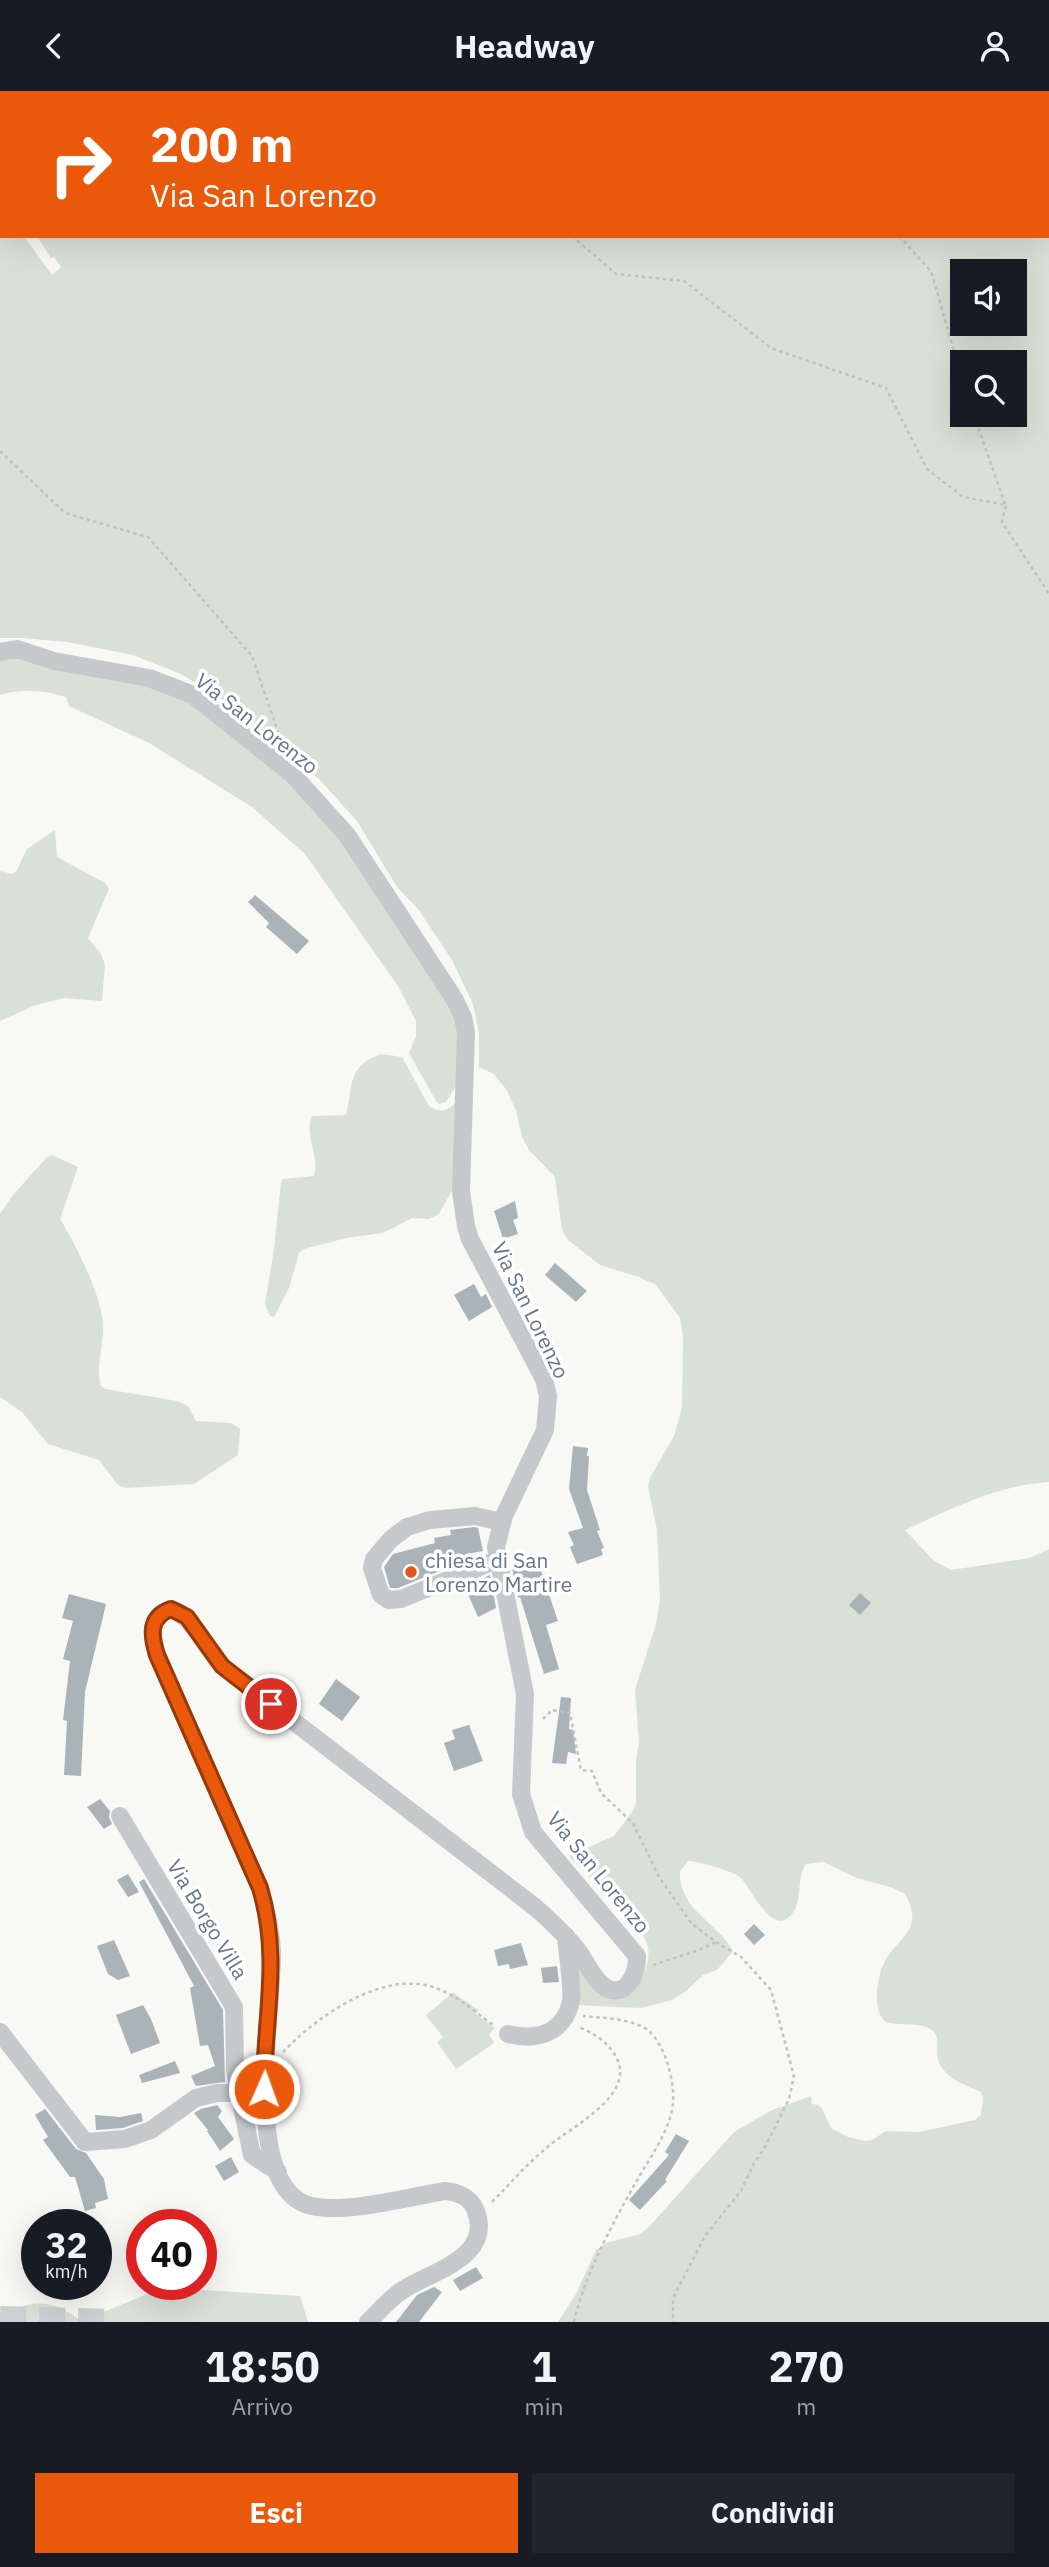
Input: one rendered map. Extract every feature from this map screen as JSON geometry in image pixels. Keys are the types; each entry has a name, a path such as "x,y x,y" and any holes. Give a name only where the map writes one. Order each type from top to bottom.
{"street":[{"name":"Via San Lorenzo","path":"0,652 17,649 54,661 149,678 193,695 292,774 347,835 455,1000 463,1017 466,1033 461,1170 466,1226 470,1239 544,1379 548,1396 545,1430 502,1522 496,1546 525,1694 521,1794 533,1832 634,1951 637,1956 637,1970"},
{"path":"497,1560 401,1599 389,1600 381,1595 372,1568 374,1559 391,1539 407,1527 430,1521 475,1516 502,1522"},
{"path":"370,2321 398,2293 455,2264 468,2252 477,2236 477,2217 471,2202 455,2192 445,2191 342,2208 309,2206 287,2191 278,2172 264,2106 272,1953 267,1913 260,1888 157,1655 152,1630 155,1621 162,1612 171,1609 187,1617 222,1666 536,1908 566,1935 596,1979 607,1989 625,1987 634,1979 637,1970"},
{"name":"Via Borgo Villa","path":"120,1816 234,2007 235,2070 251,2155 278,2172"},
{"path":"508,2034 525,2039 546,2034 564,2016 571,2001 566,1935"},
{"path":"0,2032 85,2142 125,2139 151,2130 196,2098 217,2093 239,2093"}],"path":[{"path":"574,238 616,274 684,281 771,348 886,387 927,469 963,497 1006,505"},
{"path":"901,238 931,271 954,350"},
{"path":"978,427 1006,505 1002,522 1049,594"},
{"path":"0,451 65,513 148,537 252,656 283,748"},
{"path":"524,1740 552,1710 570,1713 581,1770 592,1771 601,1794 633,1823 659,1877 692,1924 741,1957 771,1990 794,2076 789,2099 765,2147 741,2191 705,2236 673,2298 673,2322"},
{"path":"637,1970 699,1951 716,1942"},
{"path":"264,2073 301,2033 347,2003 394,1984 415,1983 439,1989 467,2004 508,2034"},
{"path":"477,2217 545,2148 603,2105 618,2087 619,2061 609,2045 564,2016"},
{"path":"564,2016 618,2020 643,2027 655,2037 663,2050 669,2066 673,2103 660,2142 583,2286 574,2322"}],"shaded area":[{"path":"0,238 25,238 52,275 61,267 54,257 51,258 38,238 1049,238 1049,1482 993,1493 905,1530 934,1561 951,1570 1030,1558 1049,1549 1049,2322 558,2322 576,2294 596,2250 606,2243 640,2234 648,2228 734,2132 770,2111 811,2096 812,2104 822,2109 832,2129 865,2141 872,2140 886,2131 919,2132 975,2120 981,2115 983,2098 981,2092 945,2072 938,2060 934,2032 920,2026 886,2022 878,2010 877,1993 882,1967 911,1924 910,1906 905,1894 857,1878 823,1862 806,1864 801,1875 797,1905 786,1919 779,1921 764,1910 740,1877 715,1867 688,1861 680,1871 685,1896 733,1951 717,1970 703,1975 672,2000 641,2008 574,2005 564,1941 602,1986 641,1979 648,1960 648,1947 637,1928 569,1856 614,1836 636,1803 636,1760 639,1743 635,1690 656,1624 660,1600 657,1530 648,1486 674,1436 682,1408 683,1337 680,1318 656,1285 600,1265 568,1240 562,1230 555,1177 529,1150 506,1089 494,1074 479,1067 479,1033 473,1004 452,960 418,909 397,887 357,821 319,779 222,700 181,674 133,655 67,642 0,638"},
{"path":"0,651 175,686 310,788 460,1008 460,1080 446,1102 439,1104 436,1101 409,1053 416,1036 416,1021 398,986 305,854 252,807 149,743 69,706 66,697 33,691 0,695"},
{"path":"55,830 57,857 105,883 109,889 88,938 101,954 105,965 102,1001 64,998 36,1005 0,1021 0,871 13,874 27,849"},
{"path":"382,1054 402,1057 429,1106 445,1110 457,1100 456,1183 439,1214 429,1219 412,1218 383,1233 346,1238 304,1249 299,1253 289,1288 274,1317 270,1316 265,1304 281,1182 283,1179 314,1176 315,1161 310,1131 312,1116 346,1115 351,1086 357,1071 362,1064"},
{"path":"52,1155 78,1167 60,1219 87,1271 102,1314 99,1372 101,1386 105,1389 177,1401 188,1406 196,1421 231,1423 240,1429 238,1455 194,1484 127,1488 118,1485 99,1460 48,1444 22,1412 0,1397 0,1214 13,1195 47,1157"},
{"path":"453,1993 479,2010 476,2014 495,2028 489,2034 494,2043 456,2069 437,2042 443,2037 426,2015"},
{"path":"217,2291 300,2296 308,2322 0,2322 0,2312 42,2304 56,2307 81,2321 133,2300 217,2300"}],"building":[{"path":"255,895 309,941 297,954 266,927 269,923 248,902"},
{"path":"515,1201 518,1218 513,1220 518,1234 503,1239 494,1211"},
{"path":"555,1263 587,1291 576,1302 545,1275"},
{"path":"474,1284 481,1297 486,1294 492,1307 469,1321 454,1295"},
{"path":"573,1446 588,1448 587,1490 604,1548 601,1549 603,1555 577,1564 570,1547 574,1545 568,1532 583,1528 569,1489"},
{"path":"478,1528 483,1551 467,1554 457,1564 398,1588 390,1588 384,1567 393,1554 435,1543 434,1538 451,1535 450,1530"},
{"path":"537,1559 558,1621 546,1625 559,1669 544,1674 520,1597 518,1598 512,1567"},
{"path":"490,1575 496,1608 478,1617 467,1592 471,1591 468,1584"},
{"path":"860,1593 871,1603 860,1615 849,1605"},
{"path":"69,1594 106,1604 85,1692 81,1776 64,1775 67,1721 63,1720 70,1661 63,1659 73,1621 62,1618"},
{"path":"336,1679 360,1697 342,1721 319,1704"},
{"path":"561,1697 571,1698 569,1729 573,1730 576,1754 568,1752 566,1764 552,1763"},
{"path":"469,1725 483,1761 454,1771 444,1743 455,1739 452,1730"},
{"path":"100,1799 110,1811 112,1824 104,1829 87,1807"},
{"path":"128,1874 139,1892 128,1897 117,1880"},
{"path":"144,1879 223,2010 225,2082 196,2086 191,2076 215,2066 208,2045 200,2046 190,1988 194,1986 139,1882"},
{"path":"754,1924 765,1935 754,1945 744,1934"},
{"path":"114,1940 130,1976 118,1980 108,1974 97,1946"},
{"path":"521,1943 528,1965 510,1969 509,1964 498,1966 494,1950"},
{"path":"557,1966 559,1982 543,1983 541,1968"},
{"path":"143,2005 160,2043 131,2054 116,2015"},
{"path":"175,2061 180,2073 142,2083 139,2075"},
{"path":"217,2105 222,2111 218,2117 234,2139 220,2151 194,2113"},
{"path":"45,2109 76,2149 86,2153 104,2179 108,2199 95,2203 96,2208 84,2209 75,2177 70,2177 43,2140 48,2137 35,2115"},
{"path":"141,2113 143,2121 123,2128 96,2130 95,2115 120,2117"},
{"path":"676,2134 689,2141 665,2180 667,2181 640,2210 629,2200 669,2155 665,2152"},
{"path":"231,2157 239,2172 224,2181 215,2166"},
{"path":"476,2267 483,2278 460,2291 453,2280"},
{"path":"434,2287 442,2292 419,2322 396,2322 417,2295"}],"tunnel":[{"path":"0,2319 114,2322"}],"place":[{"name":"chiesa di San Lorenzo Martire","path":"411,1572"}],"route":[{"path":"264,2089 272,1953 267,1913 260,1888 157,1655 152,1630 155,1621 162,1612 171,1609 187,1617 217,1661 271,1704"}]}
